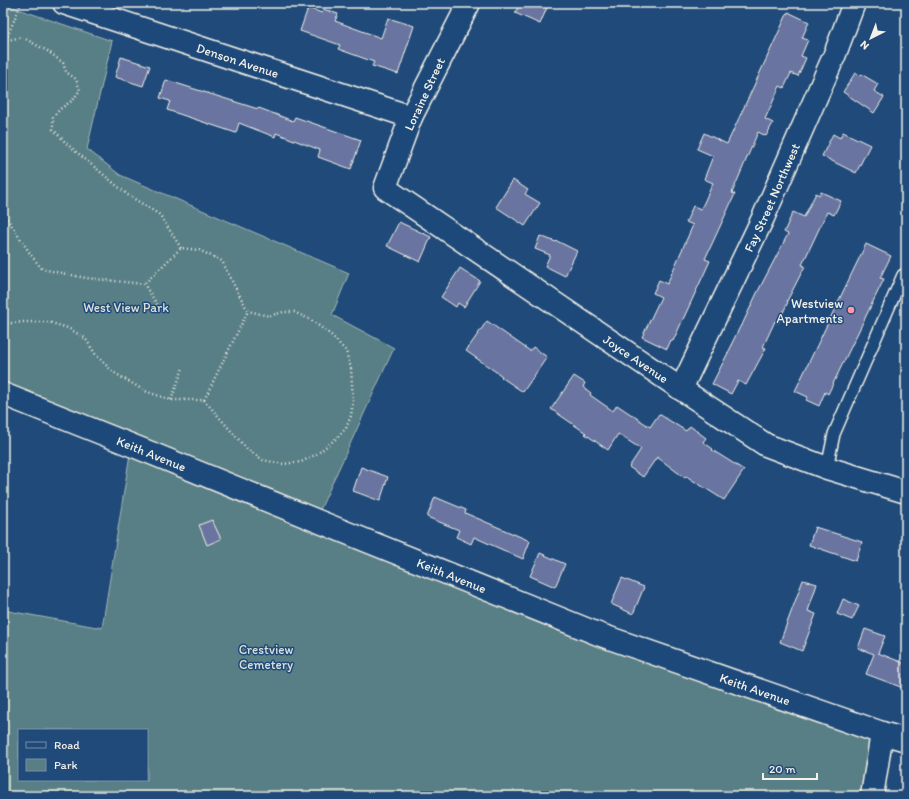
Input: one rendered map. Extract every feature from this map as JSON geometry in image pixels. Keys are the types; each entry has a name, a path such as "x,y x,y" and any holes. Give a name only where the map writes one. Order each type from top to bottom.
{"street":[{"name":"Denson Avenue","path":"64,3 411,117"},
{"name":"Loraine Street","path":"385,188 411,117 469,3"},
{"name":"Fay Street Northwest","path":"680,389 763,218 836,54 854,3"},
{"name":"Joyce Avenue","path":"385,188 680,389 766,445 827,468 906,492"},
{"name":"Keith Avenue","path":"3,394 598,634 906,740"},
{"path":"872,796 882,733"}],"lane":[{"path":"827,468 834,434 902,275"}],"path":[{"path":"4,41 20,3"},
{"path":"4,41 22,37 49,52 63,63 66,72 76,79 80,90 73,100 60,109 53,117 53,129 68,145 128,195 160,215 181,248"},
{"path":"3,217 8,220 24,245 42,268 86,278 144,284"},
{"path":"144,284 181,248"},
{"path":"3,324 48,322 68,328 85,338 96,355 114,372 145,391 171,400 204,400 247,449 263,460 283,464 301,462 317,454 338,437 346,428 351,416 353,401 351,368 346,351 331,335 311,320 294,312 283,312 269,316 248,311 234,287 222,261 199,250 181,248"},
{"path":"144,284 160,309"},
{"path":"204,400 248,311"},
{"path":"171,400 183,368"}],"green space":[{"name":"West View Park","path":"3,4 112,41 87,149 120,175 349,273 332,315 394,348 319,512 3,385"},
{"name":"Crestview Cemetery","path":"130,454 872,739 863,796 3,796 3,610 102,628"}],"building":[{"path":"520,3 549,3 540,24 515,13"},
{"path":"308,8 322,13 323,9 338,14 335,21 381,38 388,18 414,26 398,74 372,66 374,62 338,49 340,45 300,31"},
{"path":"788,12 809,22 802,38 808,40 801,56 806,58 798,76 791,73 784,88 780,86 765,119 773,123 766,136 758,132 732,193 735,194 705,259 710,261 673,341 671,340 667,349 642,337 661,297 653,293 659,280 667,284 693,225 686,222 693,206 701,209 713,183 704,179 713,156 697,149 704,133 727,144"},
{"path":"121,57 150,66 143,86 115,77"},
{"path":"855,73 860,76 861,74 878,84 874,91 884,97 874,113 843,92"},
{"path":"166,80 258,109 259,108 293,121 295,117 361,140 351,169 318,157 320,150 276,133 275,137 239,123 236,133 167,110 170,101 160,98"},
{"path":"843,132 870,145 856,173 822,156 833,134 840,138"},
{"path":"513,180 528,190 525,194 540,203 525,226 496,207"},
{"path":"821,192 841,201 834,215 827,212 802,265 805,266 787,301 788,302 778,323 775,321 763,347 766,348 746,385 738,381 731,394 712,384 788,234 784,232 793,212 804,217 816,193 819,195"},
{"path":"399,222 431,237 420,262 387,246"},
{"path":"540,236 556,242 557,241 577,251 565,276 545,266 550,255 535,249"},
{"name":"Westview Apartments","path":"866,244 891,256 880,278 884,279 828,394 825,392 819,406 806,400 808,397 795,391"},
{"path":"460,268 480,281 464,307 458,303 456,307 441,297"},
{"path":"487,321 530,351 533,347 547,357 523,392 466,351"},
{"path":"574,376 585,383 583,387 591,393 590,395 613,411 617,405 650,427 659,414 686,431 690,426 706,438 703,442 713,449 712,450 744,470 724,500 686,476 685,478 657,457 643,477 629,467 641,449 618,434 608,450 551,409"},
{"path":"361,467 388,477 380,501 353,491"},
{"path":"435,497 466,510 465,513 530,541 523,559 474,537 471,544 456,537 459,530 427,517"},
{"path":"212,520 221,539 207,545 199,525"},
{"path":"815,527 862,542 856,561 809,545"},
{"path":"540,553 565,564 555,587 530,576"},
{"path":"622,578 644,587 633,614 611,604"},
{"path":"803,580 817,584 808,611 816,614 802,651 780,642"},
{"path":"843,599 859,606 852,620 837,614"},
{"path":"865,629 885,636 878,653 906,664 906,689 866,674 874,654 858,648"}],"place":[{"name":"Westview Apartments","path":"851,310"}]}
